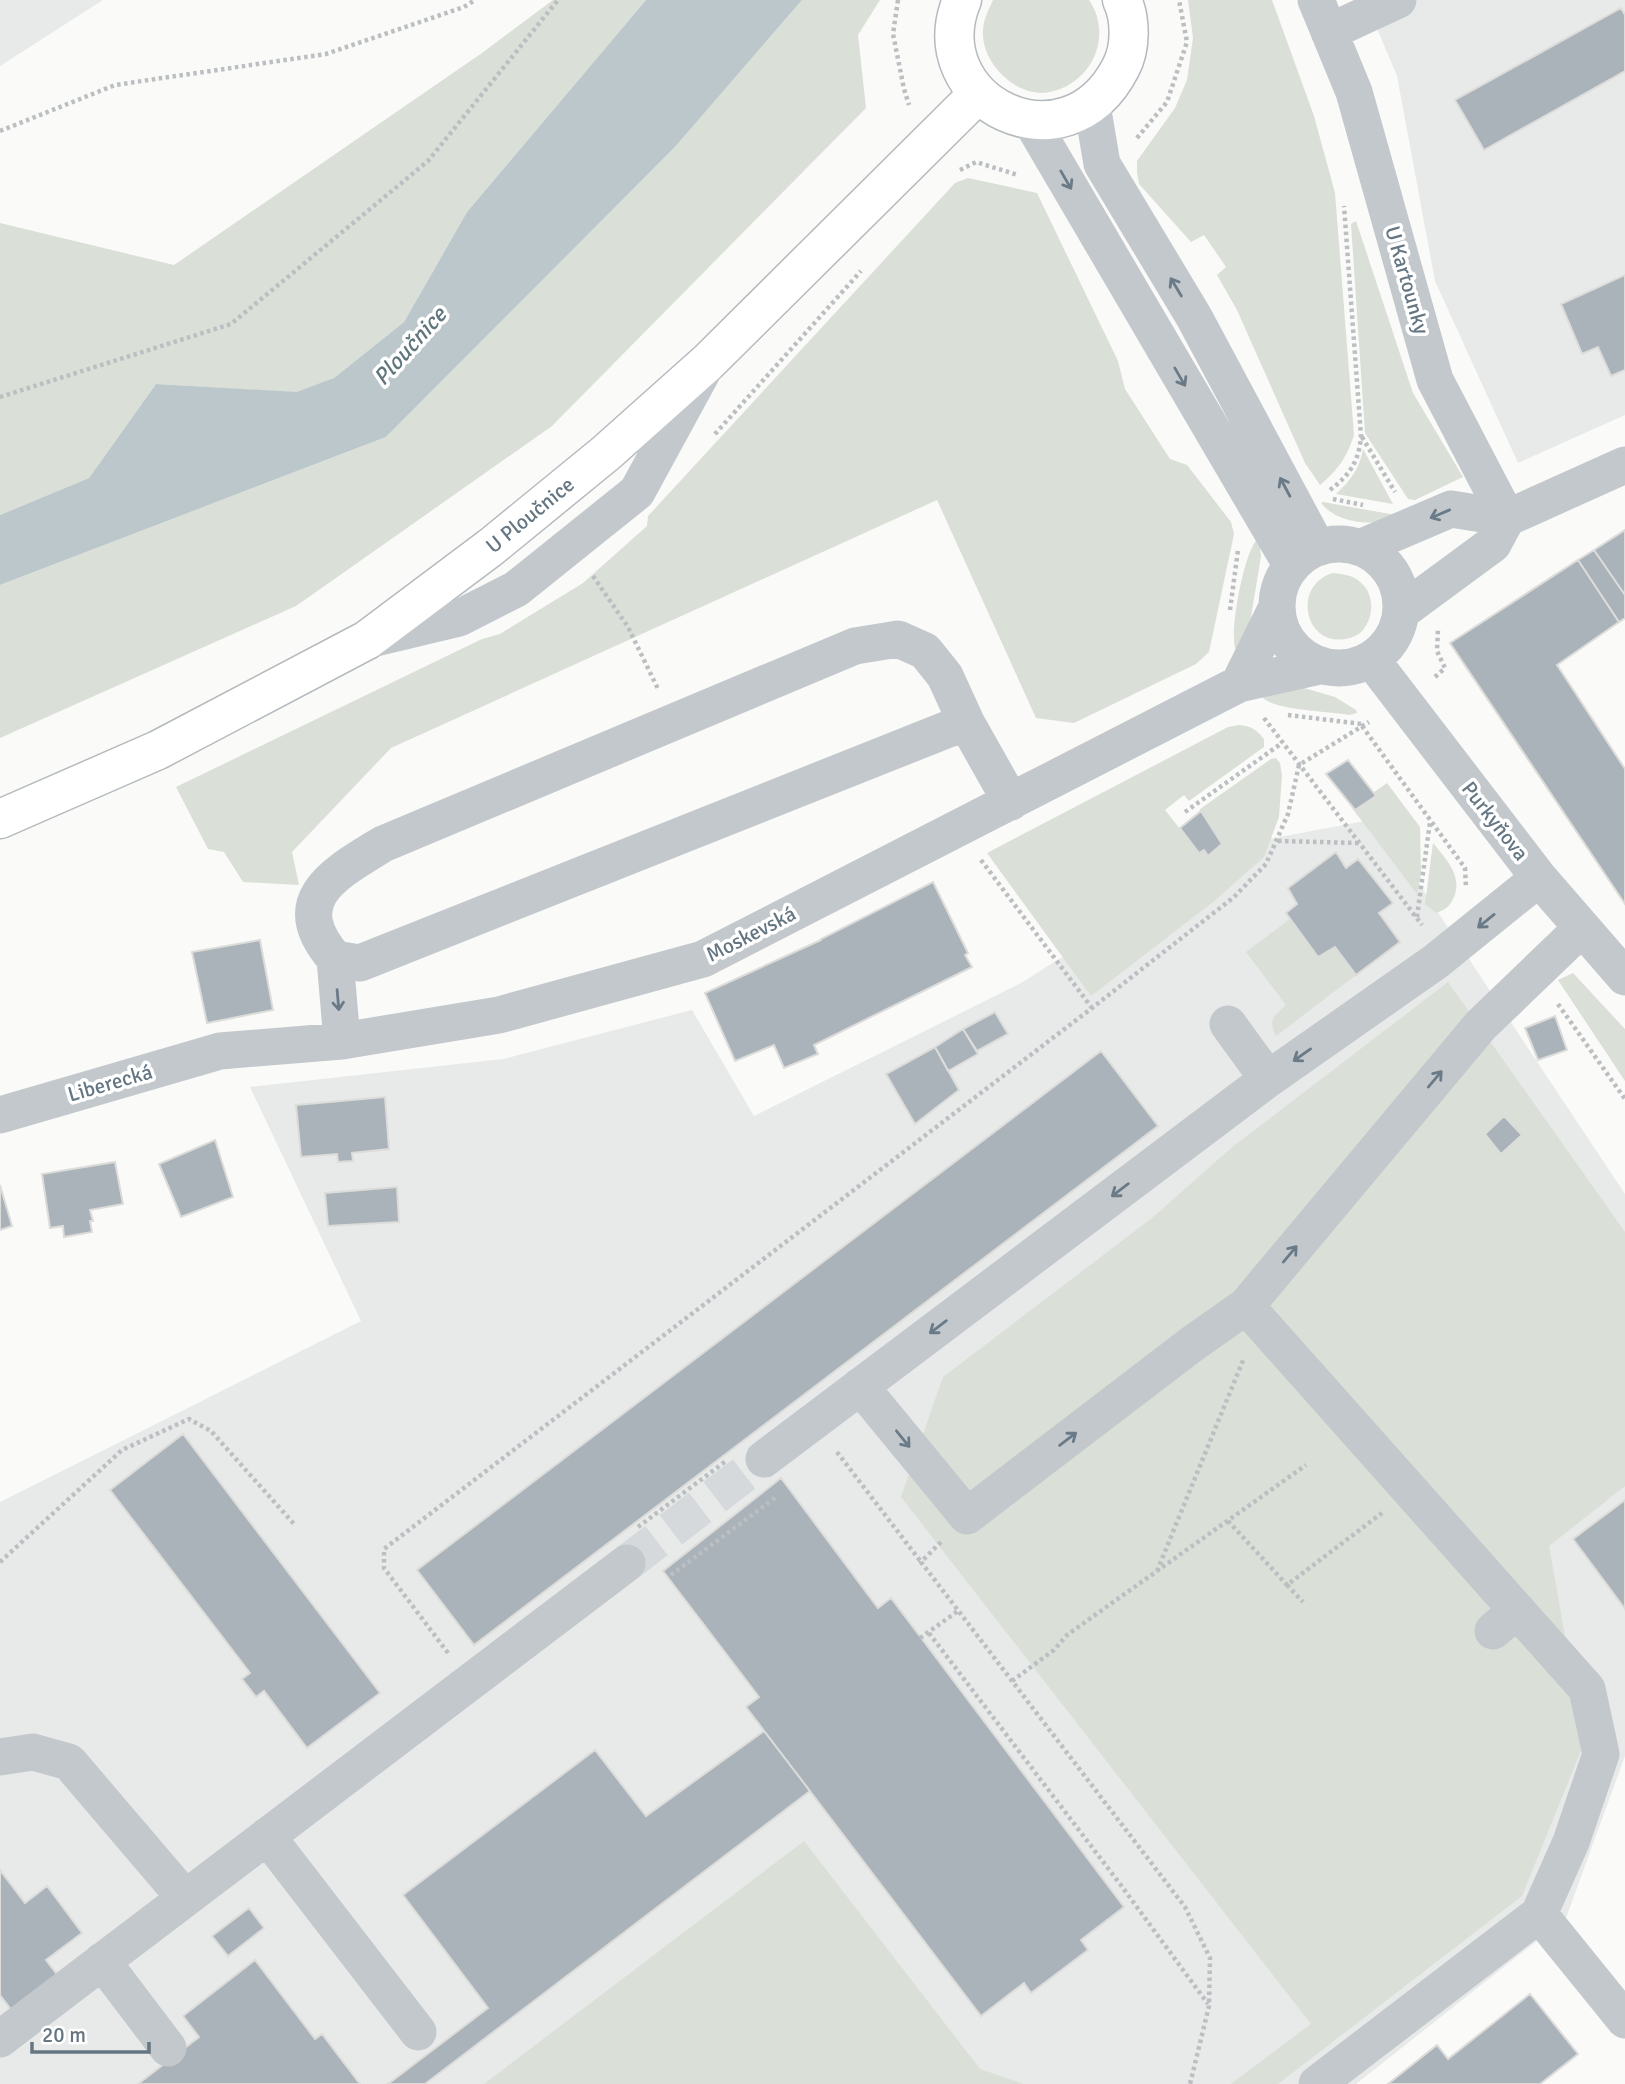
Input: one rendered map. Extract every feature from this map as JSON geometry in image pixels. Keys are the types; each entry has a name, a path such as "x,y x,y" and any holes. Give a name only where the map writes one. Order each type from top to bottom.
{"main road":[{"path":"962,0 957,13 955,42 962,70 978,94 1002,112 1031,121 1073,116 1092,105 1112,85 1125,60 1129,32 1122,0"},
{"name":"U Ploučnice","path":"0,818 158,750 367,640 491,547 596,462 708,362 978,94"}],"street":[{"name":"U Kartounky","path":"1398,0 1323,16 1354,92 1435,380 1507,519"},
{"path":"1092,105 1102,164 1194,317 1304,556"},
{"path":"1031,121 1304,556"},
{"path":"1362,547 1451,509 1507,519 1625,465"},
{"path":"1402,611 1493,544 1507,519"},
{"path":"1239,684 1276,607 1283,578 1304,556 1332,543 1362,547 1384,562 1398,585 1402,611 1397,630 1386,647 1371,659 1338,669 1320,666 1304,658 1289,644 1280,626 1276,607"},
{"path":"342,1041 335,959 314,927 313,909 322,890 342,869 383,844 855,646 898,639 925,651 945,676 966,722 1011,802"},
{"name":"Purkyňova","path":"1371,659 1539,877 1625,977"},
{"name":"Moskevská","path":"219,1051 342,1041 499,1015 703,959 1239,684 1320,666"},
{"path":"335,959 360,963 966,722"},
{"path":"764,1458 1268,1079 1435,962 1539,877"},
{"path":"860,1386 967,1516 1192,1344 1252,1314 1481,1025 1581,929"},
{"path":"1228,1024 1268,1079"},
{"name":"Liberecká","path":"0,1115 219,1051"},
{"path":"1252,1314 1505,1620 1587,1689 1601,1754 1571,1842 1539,1914 1317,2084"},
{"path":"0,2039 627,1563"},
{"path":"0,1757 33,1752 69,1762 185,1898"},
{"path":"267,1836 418,2032"},
{"path":"1539,1914 1625,2020"},
{"path":"102,1961 168,2048"}],"path":[{"path":"0,131 115,85 327,54 464,7 475,0"},
{"path":"0,397 231,324 428,161 558,0"},
{"path":"898,0 893,34 911,110"},
{"path":"1133,142 1167,102 1187,42 1179,0"},
{"path":"951,177 976,162 1028,177"},
{"path":"1321,496 1346,478 1359,456 1361,436 1344,204"},
{"path":"709,441 869,261"},
{"path":"1361,436 1401,501"},
{"path":"593,575 628,627 673,722"},
{"path":"1434,677 1446,668 1437,651 1439,623"},
{"path":"1272,713 1259,711 1423,926"},
{"path":"1286,715 1365,724 1465,868 1464,896"},
{"path":"470,1682 384,1568 384,1549 1234,897 1266,864 1278,841 1300,765 1365,724"},
{"path":"1185,812 1282,743"},
{"path":"1417,918 1430,821"},
{"path":"1278,841 1359,844"},
{"path":"975,852 1091,1008"},
{"path":"1550,993 1625,1100"},
{"path":"1157,1571 1252,1314"},
{"path":"0,1562 122,1451 189,1419 211,1431 293,1524"},
{"path":"826,1460 838,1452 1185,1907 1210,1958 1209,2006 1190,2084"},
{"path":"1012,1681 1054,1650 1067,1635 1306,1465"},
{"path":"671,1575 782,1493"},
{"path":"1287,1584 1388,1508"},
{"path":"920,1562 967,1516"},
{"path":"1228,1521 1303,1602"},
{"path":"920,1638 958,1611"},
{"path":"929,1633 1121,1884 1209,2006"}],"shaded area":[{"path":"0,0 103,0 0,66"},
{"path":"553,0 646,0 467,212 404,322 334,378 298,393 156,384 89,478 0,515 0,223 174,265 482,53"},
{"path":"802,0 880,0 858,35 866,108 552,426 296,606 0,738 0,585 386,437 675,147"},
{"path":"993,0 1089,0 1096,14 1099,42 1088,68 1078,79 1050,92 1038,93 1014,84 995,66 984,43 984,23"},
{"path":"1188,0 1272,0 1314,116 1335,193 1354,435 1341,463 1320,485 1305,463 1237,310 1217,275 1226,267 1204,235 1191,242 1139,184 1137,161 1175,108 1187,80 1193,38"},
{"path":"1365,0 1625,0 1625,415 1518,463 1435,281 1397,76"},
{"path":"968,178 1037,193 1118,361 1125,389 1170,459 1187,465 1231,522 1234,534 1209,652 1196,664 1074,723 1036,718 937,500 391,748 292,852 299,885 243,882 224,852 208,849 176,787 482,639 500,634 583,583 647,526 648,516 955,183"},
{"path":"1356,221 1413,393 1463,477 1415,500 1408,499 1365,433 1351,224"},
{"path":"1363,449 1393,504 1336,494 1354,474"},
{"path":"1321,503 1401,516 1381,522 1359,522 1337,516"},
{"path":"1259,538 1261,556 1250,623 1236,650 1234,628 1239,591 1248,556"},
{"path":"1333,573 1356,579 1368,591 1370,597 1371,611 1367,624 1363,630 1348,639 1331,639 1320,633 1312,624 1308,613 1312,589 1320,580"},
{"path":"1304,688 1335,697 1357,713 1349,715 1291,708 1279,706 1263,698 1266,694"},
{"path":"1228,727 1250,727 1258,733 1264,739 1264,747 1189,801 1184,795 1165,810 1199,853 1204,850 1208,855 1222,844 1200,809 1276,758 1280,763 1282,776 1279,817 1264,857 1213,902 1091,996 987,853"},
{"path":"1387,783 1420,827 1421,874 1417,894 1352,808"},
{"path":"1376,819 1625,1194 1625,1756 1566,1918 1356,2084 0,2084 0,1502 361,1321 250,1087 503,1059 692,1010 754,1116 1021,983 1242,844"},
{"path":"1433,843 1452,869 1456,883 1456,891 1450,904 1436,913 1425,904"},
{"path":"1290,919 1318,957 1335,947 1356,975 1276,1036 1272,1022 1286,1005 1246,952"},
{"path":"1573,973 1625,1029 1625,1081 1558,980"},
{"path":"1448,982 1625,1232 1625,1486 1549,1546 1584,1743 1522,1896 1278,2084 1231,2084 1311,2024 901,1497 943,1377 1152,1218 1230,1149"},
{"path":"804,1841 980,2069 1024,2084 484,2084"}],"water":[{"name":"Ploučnice","path":"646,0 802,0 675,147 386,437 0,585 0,515 89,478 156,384 297,392 334,378 404,322 467,212"}],"building":[{"path":"1621,8 1625,15 1625,71 1484,150 1455,100"},
{"path":"1625,275 1625,370 1611,376 1598,347 1582,354 1561,304"},
{"path":"1625,530 1625,595 1594,550"},
{"path":"1594,550 1625,595 1625,618 1619,622 1578,560"},
{"path":"1578,560 1619,622 1557,665 1625,769 1625,904 1450,643"},
{"path":"1348,760 1376,796 1355,810 1326,774"},
{"path":"1201,811 1222,844 1208,856 1204,850 1199,853 1180,828"},
{"path":"1336,852 1346,868 1358,859 1393,903 1379,913 1400,942 1356,975 1335,947 1318,957 1286,913 1297,904 1288,888"},
{"path":"933,882 968,953 965,955 972,967 814,1045 818,1054 784,1068 774,1045 735,1061 705,993 821,940"},
{"path":"260,940 273,1010 207,1023 192,952"},
{"path":"995,1012 1008,1034 977,1051 963,1029"},
{"path":"1555,1016 1567,1050 1538,1060 1525,1028"},
{"path":"963,1029 978,1054 948,1071 935,1047"},
{"path":"935,1047 959,1090 915,1124 886,1074"},
{"path":"1101,1051 1158,1126 474,1645 417,1570"},
{"path":"385,1097 389,1149 352,1153 353,1161 338,1162 337,1154 301,1157 296,1105"},
{"path":"1504,1116 1522,1135 1501,1154 1485,1134"},
{"path":"215,1140 233,1197 181,1217 159,1164"},
{"path":"115,1162 123,1204 90,1210 92,1232 64,1237 63,1226 50,1228 42,1174"},
{"path":"0,1185 12,1226 0,1230"},
{"path":"397,1187 399,1222 328,1226 325,1193"},
{"path":"183,1434 380,1693 307,1748 264,1691 256,1697 242,1679 250,1673 110,1490"},
{"path":"781,1478 878,1608 891,1598 1124,1907 1081,1940 1088,1950 1031,1993 1024,1983 981,2016 746,1707 759,1697 663,1571"},
{"path":"1625,1500 1625,1609 1573,1539"},
{"path":"764,1731 810,1791 425,2084 388,2084 488,2008 403,1895 595,1750 646,1816"},
{"path":"0,1870 25,1903 47,1886 82,1933 46,1960 62,1981 16,2016 0,1995"},
{"path":"249,1908 264,1928 228,1956 212,1936"},
{"path":"255,1960 315,2039 322,2034 360,2084 138,2084 199,2037 183,2016"},
{"path":"1530,1994 1578,2054 1540,2084 1388,2084 1437,2045 1448,2059"}],"tunnel":[{"path":"627,1563 764,1459"}]}
